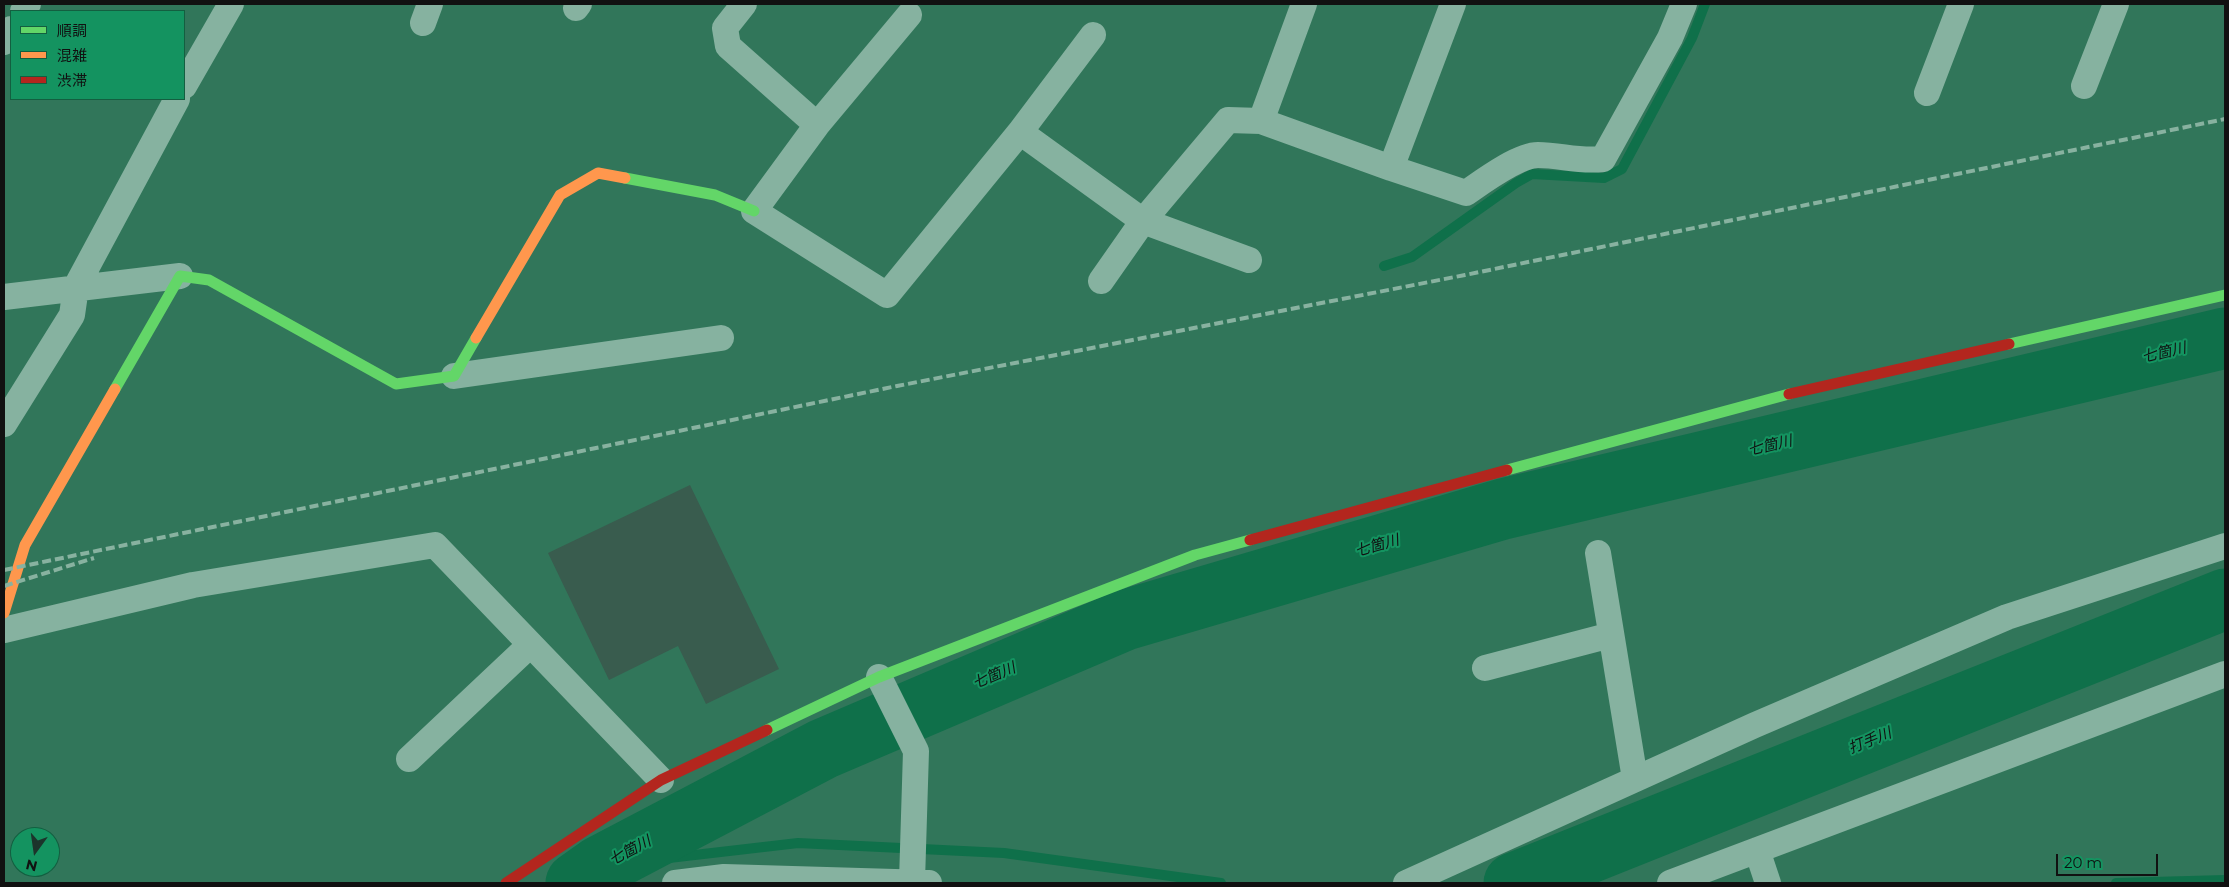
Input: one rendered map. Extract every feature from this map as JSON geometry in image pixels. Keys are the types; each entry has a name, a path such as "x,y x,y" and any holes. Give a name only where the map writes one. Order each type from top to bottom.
{"street":[{"path":"185,84 231,4"},
{"path":"744,4 725,28 728,46 817,125"},
{"path":"1261,121 1304,4"},
{"path":"1391,168 1453,4"},
{"path":"1101,281 1143,221 1228,120 1261,121 1466,193 1505,167 1536,155 1585,161 1603,159 1670,38 1684,4"},
{"path":"1927,93 1961,4"},
{"path":"2084,86 2116,4"},
{"path":"754,211 817,125 909,15"},
{"path":"4,42 10,31"},
{"path":"454,376 560,195 598,173 715,195 754,211 887,295 1020,132 1093,35"},
{"path":"4,424 72,315 76,287 176,100"},
{"path":"1020,132 1143,221 1249,260"},
{"path":"4,614 24,545 180,276"},
{"path":"4,297 180,276 209,280 396,384 721,338"},
{"path":"506,883 660,780 879,677 1195,555 1780,396 2225,295"},
{"path":"4,630 193,585 435,545 660,780"},
{"path":"1406,883 1635,779 2007,616 2225,546"},
{"path":"1598,553 1635,779"},
{"path":"1486,668 1611,635"},
{"path":"409,759 530,645"},
{"path":"1670,883 2225,674"},
{"path":"675,883 724,877 921,882 916,751 879,677"},
{"path":"1757,850 1768,883"}],"building":[{"path":"690,485 779,669 706,704 678,646 609,680 548,553"}],"waterway":[{"path":"1384,266 1412,257 1516,183 1532,174 1604,178 1622,169 1692,38 1705,4"},
{"name":"七箇川","path":"576,883 600,866 823,749 1125,620 1503,509 2225,338"},
{"name":"打手川","path":"1514,883 2225,599"},
{"path":"600,866 798,843 1004,853 1221,883"},
{"path":"2116,883 2225,880"}],"railway":[{"path":"4,570 897,386 1465,275 2225,119"},
{"path":"4,586 94,558"}],"traffic: fast":[{"path":"625,178 715,195 754,211"},
{"path":"115,389 180,276 209,280 396,384 454,376 476,338"},
{"path":"2009,344 2225,295"},
{"path":"1507,470 1789,394"},
{"path":"767,730 879,677 1195,555 1250,540"}],"traffic: slow":[{"path":"476,338 560,195 598,173 625,178"},
{"path":"4,613 25,545 115,389"}],"traffic: jam":[{"path":"1789,394 2009,344"},
{"path":"1250,540 1507,470"},
{"path":"506,883 661,780 767,730"}]}
